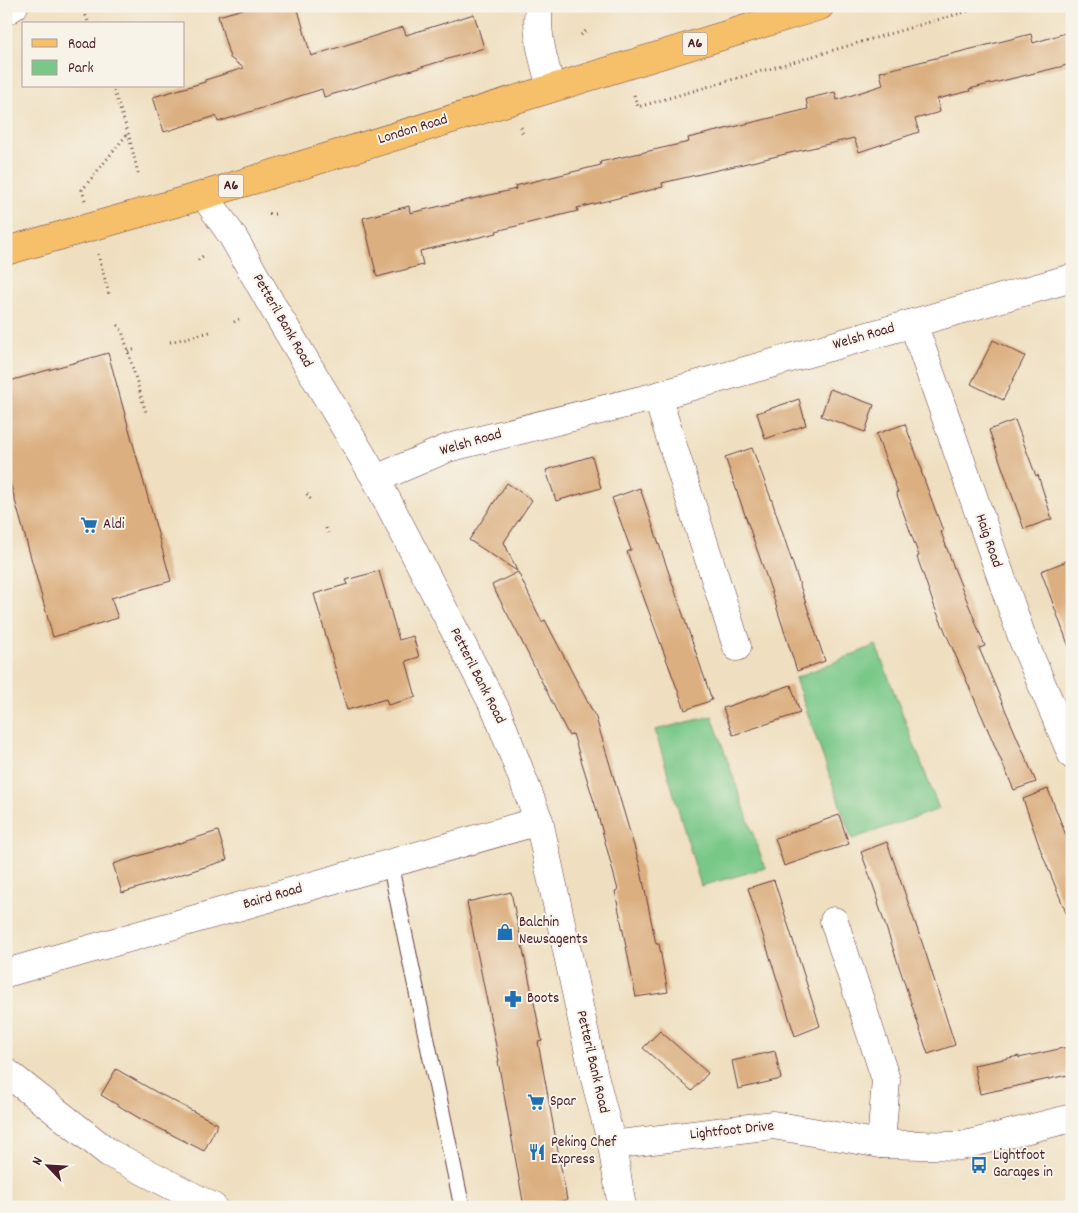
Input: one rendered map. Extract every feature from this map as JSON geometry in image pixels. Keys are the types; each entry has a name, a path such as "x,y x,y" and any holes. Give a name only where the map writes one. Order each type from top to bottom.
{"main road":[{"name":"London Road","path":"6,251 204,195 820,6"}],"street":[{"path":"6,11 14,6"},
{"path":"540,6 538,18 540,44 551,88"},
{"name":"Petteril Bank Road","path":"204,195 233,237 376,479 497,712 539,821 593,1071 612,1145 622,1207"},
{"name":"Welsh Road","path":"376,479 448,448 657,396 1072,278"},
{"name":"Haig Road","path":"913,323 1023,640 1072,755"},
{"path":"657,396 737,647"},
{"name":"Baird Road","path":"6,973 539,821"},
{"path":"834,921 886,1080 880,1144"},
{"path":"6,1072 109,1154 213,1207"},
{"name":"Lightfoot Drive","path":"612,1145 773,1125 880,1144 961,1146 1072,1118"}],"lane":[{"path":"390,864 462,1207"}],"path":[{"path":"82,6 88,22"},
{"path":"634,95 638,107 985,6"},
{"path":"581,35 586,31"},
{"path":"113,88 128,132 138,173"},
{"path":"521,126 523,136"},
{"path":"85,201 82,190 128,132"},
{"path":"269,214 275,214"},
{"path":"97,248 109,294"},
{"path":"198,260 203,256"},
{"path":"234,322 238,319"},
{"path":"118,325 122,331 146,413"},
{"path":"170,342 210,332"},
{"path":"128,351 138,349"},
{"path":"307,494 311,500"},
{"path":"326,528 328,533"}],"green space":[{"path":"876,645 939,809 852,839 795,678"},
{"path":"712,716 765,868 701,886 655,730"}],"building":[{"path":"254,6 297,6 311,56 403,27 406,35 474,14 484,48 324,97 322,89 218,122 216,116 164,132 153,97 244,68 230,58 218,16"},
{"path":"1072,31 1072,64 969,89 970,91 937,99 940,112 915,119 919,132 859,152 854,138 662,183 663,187 577,208 578,211 420,251 423,265 377,277 363,218 409,206 410,213 516,189 515,186 601,165 600,162 689,142 688,138 808,109 806,99 835,92 837,100 883,85 880,72 1031,34 1033,43"},
{"path":"993,340 1025,356 1003,400 971,384"},
{"name":"Aldi","path":"108,353 171,581 111,598 118,618 53,637 6,468 6,382"},
{"path":"830,389 874,405 865,432 821,416"},
{"path":"799,399 806,425 765,439 757,413"},
{"path":"1015,420 1036,476 1038,475 1052,519 1024,529 989,430"},
{"path":"905,424 943,531 941,532 985,646 979,648 1036,782 1014,790 935,608 896,492 898,492 876,434"},
{"path":"752,448 772,501 825,661 797,671 725,457"},
{"path":"592,456 601,488 556,501 546,470"},
{"path":"507,483 532,500 504,542 517,571 469,540"},
{"path":"640,488 712,700 685,710 627,552 631,550 612,498"},
{"path":"1072,559 1072,646 1069,647 1041,571"},
{"path":"379,571 399,640 413,636 419,657 406,661 416,697 388,705 386,699 347,710 314,594 348,584 346,580"},
{"path":"518,572 542,622 545,620 596,718 640,866 656,944 659,944 668,992 636,997 615,891 618,890 596,808 573,734 569,736 492,585"},
{"path":"791,685 800,713 733,735 723,708"},
{"path":"1048,789 1072,851 1071,925 1041,851 1023,799"},
{"path":"839,815 849,844 784,866 775,838"},
{"path":"218,831 227,860 122,893 113,864"},
{"path":"887,842 955,1045 928,1054 861,852"},
{"path":"774,880 820,1026 795,1036 748,888"},
{"path":"511,892 542,1041 538,1042 567,1200 532,1207 524,1207 499,1061 467,902"},
{"path":"660,1031 708,1073 692,1091 643,1048"},
{"path":"1072,1046 1072,1074 980,1094 974,1065 1019,1056 1019,1058"},
{"path":"775,1051 781,1079 738,1089 732,1061"},
{"path":"116,1069 218,1124 204,1151 139,1118 101,1095"}],"place":[{"name":"Aldi","path":"89,525"},
{"name":"Balchin Newsagents","path":"505,932"},
{"name":"Boots","path":"513,999"},
{"name":"Spar","path":"536,1102"},
{"name":"Peking Chef Express","path":"537,1152"},
{"name":"Lightfoot Garages in","path":"979,1165"}]}
